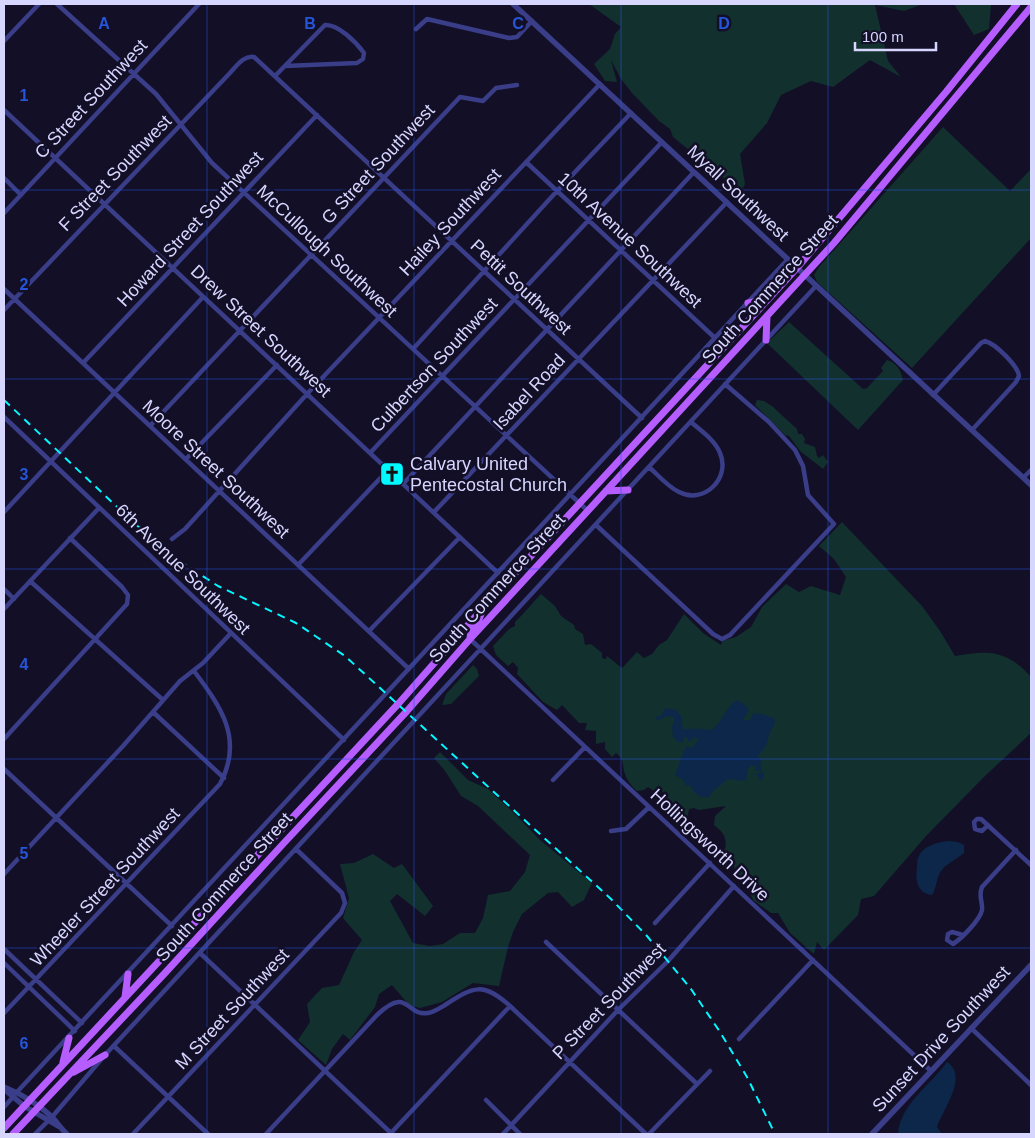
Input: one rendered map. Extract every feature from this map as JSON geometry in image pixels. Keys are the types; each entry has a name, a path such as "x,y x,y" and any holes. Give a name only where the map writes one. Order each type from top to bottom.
{"main road":[{"name":"South Commerce Street","path":"4,1128 399,703 482,609 797,268 946,92 1017,4"},
{"name":"South Commerce Street","path":"13,1134 179,959 282,844 407,711 470,639 834,243 1031,7"},
{"path":"748,303 768,299"},
{"path":"766,340 767,316"},
{"path":"606,491 628,490"},
{"path":"470,639 469,635 473,626 480,619 482,609"},
{"path":"125,998 128,974"},
{"path":"62,1064 68,1038"},
{"path":"69,1074 105,1055"}],"street":[{"path":"4,41 39,4"},
{"name":"McCullough Southwest","path":"57,4 156,94 212,163 588,511"},
{"name":"C Street Southwest","path":"4,213 199,4"},
{"name":"Myall Southwest","path":"513,4 1031,485"},
{"path":"416,29 426,19 509,38 516,37 532,21"},
{"path":"275,76 325,25 338,28 364,53 363,59 357,63 285,66"},
{"name":"Pettit Southwest","path":"249,56 254,57 317,114 642,418"},
{"name":"F Street Southwest","path":"4,310 180,124 243,59 249,56"},
{"name":"Hailey Southwest","path":"172,539 185,529 307,394 600,84"},
{"name":"G Street Southwest","path":"150,426 460,97 483,101 496,88 517,85"},
{"name":"Drew Street Southwest","path":"4,110 498,573"},
{"path":"413,349 631,113"},
{"name":"Howard Street Southwest","path":"83,363 317,114"},
{"name":"Culbertson Southwest","path":"370,453 662,142"},
{"name":"10th Avenue Southwest","path":"526,162 715,338"},
{"path":"403,484 694,172"},
{"path":"4,178 21,195"},
{"name":"Isabel Road","path":"434,512 727,202"},
{"path":"4,1107 788,259"},
{"path":"35,1134 105,1055 816,286"},
{"name":"Moore Street Southwest","path":"4,289 409,669"},
{"path":"4,512 204,297"},
{"path":"933,395 981,343 985,341 991,343 1016,367 1019,376 1016,382 972,430"},
{"path":"186,459 277,365"},
{"path":"596,525 713,634 722,639 727,638 834,524 808,495 803,466 798,454 785,438 725,384"},
{"name":"6th Avenue Southwest","path":"4,418 344,740"},
{"path":"649,467 672,488 685,495 703,494 715,486 722,470 720,452 714,442 691,422"},
{"path":"298,565 388,470"},
{"path":"1023,478 1031,470"},
{"path":"4,609 99,508"},
{"path":"369,631 460,537"},
{"path":"4,739 127,604 128,595 122,587 70,538"},
{"path":"30,581 163,700"},
{"path":"4,590 14,599"},
{"path":"4,874 180,681 213,654 231,633"},
{"name":"Hollingsworth Drive","path":"470,639 931,1071"},
{"path":"153,712 224,778 231,755 229,729 216,700 194,671"},
{"path":"553,780 585,747"},
{"path":"4,769 172,926"},
{"name":"Wheeler Street Southwest","path":"4,1013 127,884 224,778"},
{"path":"611,831 626,829 649,808"},
{"path":"988,825 1031,865"},
{"name":"M Street Southwest","path":"133,1134 343,910 345,900 339,890 296,849"},
{"path":"963,935 980,917 982,909 979,893 982,887 1016,850"},
{"path":"655,923 710,863"},
{"name":"P Street Southwest","path":"502,1134 618,1010 668,960 734,886"},
{"path":"546,942 697,1084"},
{"path":"4,949 82,1023"},
{"path":"200,952 391,1134 510,1006"},
{"path":"739,1038 813,960"},
{"path":"4,963 75,1031"},
{"name":"Sunset Drive Southwest","path":"872,1134 1031,965"},
{"path":"266,1134 377,1015 392,1003 404,1003 419,1012 428,1013 470,991 482,990 498,996 648,1134 710,1071"},
{"path":"971,1028 1031,1085"},
{"path":"114,1046 208,1134"},
{"path":"4,1088 15,1095 29,1100 67,1134"},
{"path":"15,1095 24,1106 37,1109"},
{"path":"486,1100 520,1134"}],"green space":[{"path":"589,4 923,4 904,11 875,5 888,61 901,77 870,60 833,87 811,81 781,95 767,123 740,154 745,184 741,192 673,137 670,129 659,121 632,93 621,79 611,60 617,82 605,81 594,64 610,49 615,34 621,27"},
{"path":"954,4 991,4 989,29 974,35"},
{"path":"943,127 1010,191 1031,169 1031,238 912,368 817,282 814,275"},
{"path":"789,322 863,389 867,388 883,371 881,368 887,360 898,368 903,380 858,430 768,344"},
{"path":"757,400 764,401 772,406 797,429 798,434 802,434 805,439 804,443 815,447 819,458 823,455 828,462 823,469 800,451 789,436 785,435 755,405"},
{"path":"842,522 922,606 955,656 978,653 997,654 1014,661 1031,677 1031,733 927,835 874,896 861,899 858,915 824,950 817,942 814,954 790,933 778,913 771,913 753,900 746,884 736,875 733,862 724,853 725,837 714,825 715,816 726,806 699,810 689,809 687,820 669,806 662,791 655,792 648,787 637,791 626,777 620,757 616,753 612,757 605,749 605,742 596,744 596,731 585,730 587,723 579,723 562,705 557,710 543,702 517,674 518,668 513,662 508,666 496,655 493,646 509,629 515,626 515,622 541,594 555,606 561,616 583,634 585,645 591,644 602,653 602,658 606,659 607,656 622,668 637,652 644,658 652,654 659,645 667,640 684,614 703,633 721,645 722,641 736,637 751,627 762,607 786,584 799,592 811,586 840,595 846,577 834,559 819,546"},
{"path":"473,665 477,669 479,676 451,704 442,705 446,694"},
{"path":"440,752 468,780 488,789 540,840 592,883 584,900 572,907 558,892 548,893 522,914 508,947 499,986 473,983 442,1002 420,1008 409,1005 392,985 379,994 375,1007 350,1040 343,1034 332,1049 326,1065 298,1040 310,1022 307,1004 322,988 339,985 354,952 362,940 343,918 349,898 340,864 354,863 373,854 394,868 402,864 433,906 425,916 397,894 390,901 413,943 430,946 443,944 460,933 475,933 483,918 488,895 510,891 525,872 530,855 478,806 461,796 434,758"}],"water":[{"path":"736,700 744,704 749,710 743,720 750,720 753,714 758,713 774,718 775,723 766,746 758,756 762,762 760,765 764,776 761,781 756,774 761,773 759,770 755,771 756,767 752,765 748,769 746,781 728,779 712,792 709,797 701,797 693,791 691,786 686,785 682,779 675,775 686,746 690,748 694,746 699,739 694,737 691,741 688,741 688,738 684,737 683,742 678,742 673,737 674,717 667,716 657,721 656,716 660,717 665,708 676,710 681,716 683,730 712,730"},
{"path":"949,841 964,845 964,853 943,868 932,895 927,894 920,889 917,881 918,857 924,849 936,843"},
{"path":"947,1062 953,1068 956,1076 952,1093 937,1127 942,1134 898,1134 904,1113 910,1104"}],"railway":[{"path":"4,400 134,523 178,560 218,586 296,623 345,656 611,899 647,936 691,989 747,1077 775,1134"}],"place":[{"name":"Calvary United Pentecostal Church","path":"392,474"}]}
